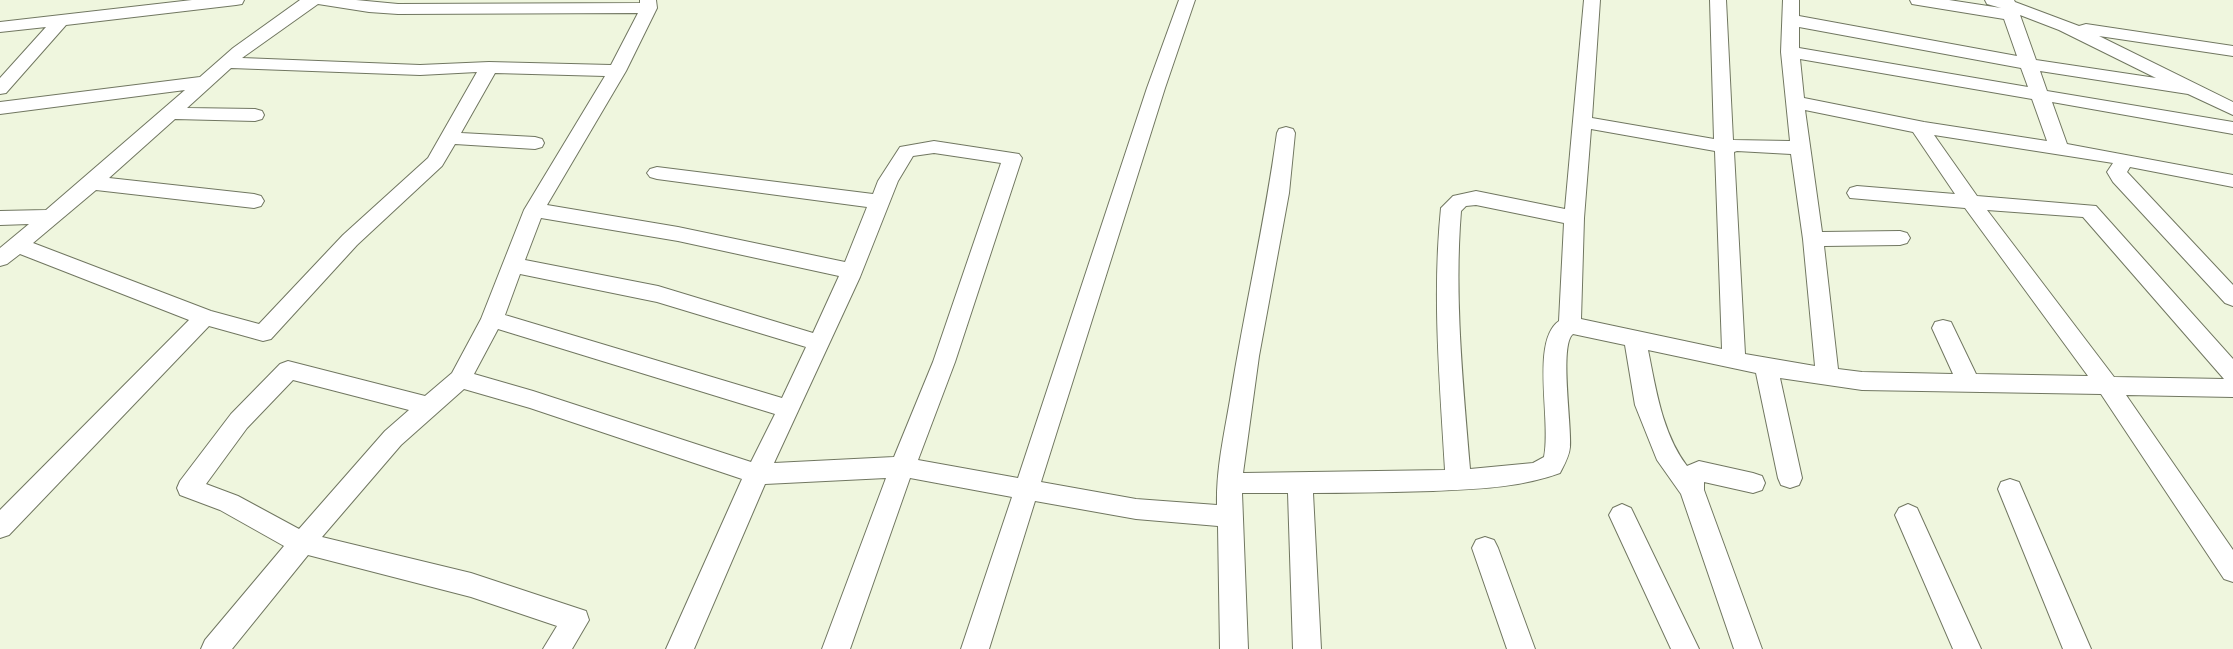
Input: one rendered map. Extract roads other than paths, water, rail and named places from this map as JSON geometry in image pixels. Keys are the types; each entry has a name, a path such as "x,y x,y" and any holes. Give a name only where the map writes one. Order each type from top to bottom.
{"street":[{"path":"0,27 236,0"},
{"path":"0,259 92,183 227,63 311,0"},
{"path":"215,649 302,542 393,438 460,379 492,318 534,210 617,71 649,4 463,4 398,9 369,7 324,0"},
{"path":"975,649 1028,491 1156,88 1187,0"},
{"path":"1570,325 1574,218 1592,0"},
{"path":"1718,0 1734,361"},
{"path":"1791,0 1790,52 1800,148 1813,239 1828,377"},
{"path":"1918,0 2004,5 2065,26 2233,109"},
{"path":"2004,5 2030,64 2058,149"},
{"path":"0,89 61,20"},
{"path":"1791,20 2030,64 2193,89"},
{"path":"2065,26 2233,51"},
{"path":"1790,52 2233,128"},
{"path":"227,63 420,70 489,67 617,71"},
{"path":"17,245 205,317 263,333 350,240 435,162 489,67"},
{"path":"0,108 206,82"},
{"path":"1795,102 1919,127 2124,160 2229,183"},
{"path":"171,113 255,115"},
{"path":"1583,122 1724,147 1737,145 1800,148"},
{"path":"1919,127 1970,201 2107,385 2233,571"},
{"path":"1234,649 1229,483 1248,356 1279,193 1286,133"},
{"path":"449,138 535,142"},
{"path":"680,649 756,474 789,408 851,271 888,181 907,151 934,147 1012,158 944,362 902,467 836,649"},
{"path":"2124,160 2117,172 2120,178 2233,298"},
{"path":"657,173 880,202"},
{"path":"92,183 254,201"},
{"path":"1857,193 2089,211 2233,374"},
{"path":"1458,479 1447,301 1447,264 1451,208 1460,201 1476,198 1574,218"},
{"path":"534,210 678,234 851,271"},
{"path":"0,218 51,217"},
{"path":"1813,239 1900,238"},
{"path":"513,265 658,294 819,343"},
{"path":"0,527 205,317"},
{"path":"492,318 789,408"},
{"path":"1229,483 1378,483 1458,479 1542,472 1551,466 1558,450 1556,354 1560,332 1570,325 1635,338 1734,361 1828,377 1862,381 2233,388"},
{"path":"1943,328 1968,382"},
{"path":"1635,338 1647,405 1668,460 1692,490 1748,649"},
{"path":"1766,367 1790,478"},
{"path":"428,406 288,370 239,421 190,488 229,503 302,542 471,585 576,620 557,649"},
{"path":"460,379 533,400 756,474 902,467 1028,491 1136,509 1231,517"},
{"path":"1692,490 1692,475 1699,471 1753,483"},
{"path":"1300,483 1307,649"},
{"path":"2010,489 2076,649"},
{"path":"1622,515 1685,649"},
{"path":"1908,515 1967,649"},
{"path":"1485,548 1521,649"}]}
